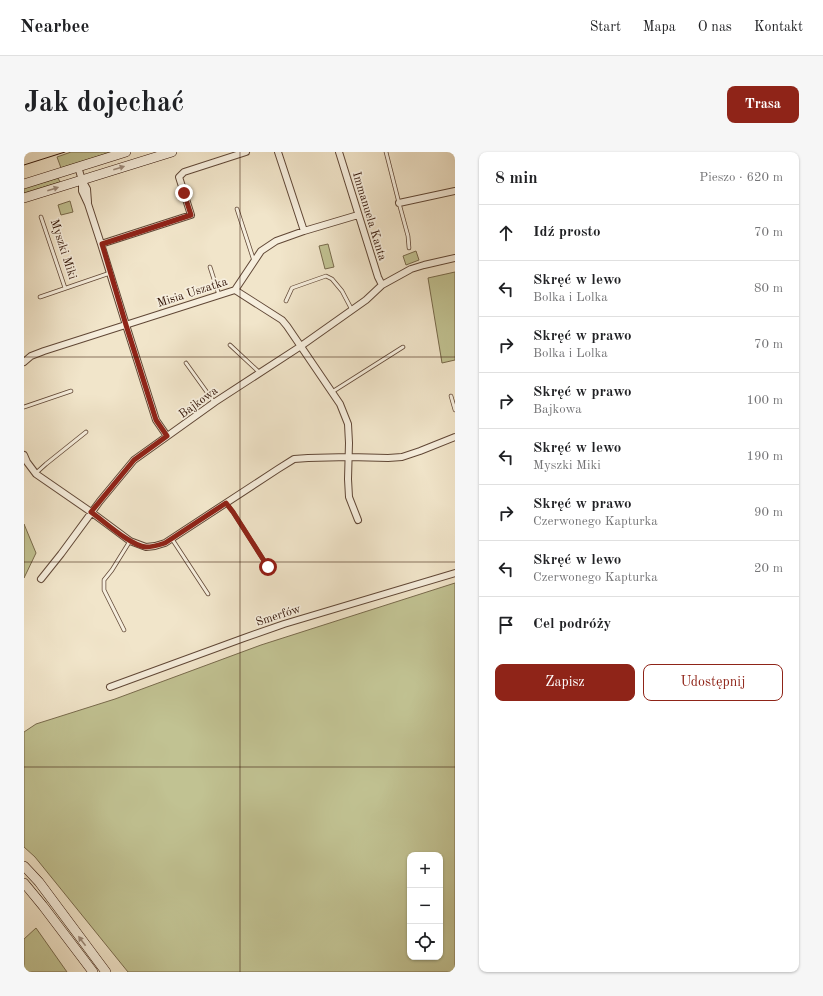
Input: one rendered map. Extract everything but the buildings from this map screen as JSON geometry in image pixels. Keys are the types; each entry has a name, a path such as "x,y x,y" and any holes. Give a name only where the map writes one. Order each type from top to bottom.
{"main road":[{"path":"24,184 126,152"},
{"path":"24,198 172,152"},
{"path":"24,866 39,882 106,972"},
{"path":"24,883 93,972"}],"street":[{"path":"102,244 191,215 179,176 184,172 246,152"},
{"path":"278,152 304,231"},
{"name":"Immanuela Kanta","path":"339,152 378,277 382,285"},
{"path":"78,167 82,180 87,189 88,204 102,244 156,420 167,436"},
{"path":"399,203 455,191"},
{"name":"Misia Uszatka","path":"24,362 30,356 234,290 261,251 276,241 358,215"},
{"name":"Bajkowa","path":"41,579 91,512 134,460 215,402 301,346 366,300 382,285 411,269 455,258"},
{"path":"234,290 282,320 340,404 348,424 350,443 348,479 349,497 358,520"},
{"path":"24,455 27,462 36,474 91,512 130,542 146,547 165,543 172,539 294,460 308,458 402,457 455,437"},
{"name":"Smerfów","path":"110,687 236,640 284,624 455,573"}],"lane":[{"path":"386,152 408,236 409,248"},
{"path":"237,209 254,261"},
{"name":"Myszki Miki","path":"41,217 65,288"},
{"path":"210,267 219,296"},
{"path":"40,297 110,273"},
{"path":"286,301 292,288 326,276 332,278 342,291 352,310"},
{"path":"230,344 260,373"},
{"path":"332,392 403,347"},
{"path":"186,362 215,402"},
{"path":"24,407 72,391"},
{"path":"451,396 455,410"},
{"path":"36,474 46,464 86,432"},
{"path":"226,503 268,567"},
{"path":"172,539 208,594"},
{"path":"124,630 104,590 104,580 130,542"}],"green space":[{"path":"71,152 112,152 61,168 57,157"},
{"path":"58,178 60,182 24,193 24,188"},
{"path":"70,201 73,212 61,215 58,205"},
{"path":"328,244 334,267 325,269 319,246"},
{"path":"416,251 419,260 406,265 403,256"},
{"path":"455,272 455,360 442,363 428,278"},
{"path":"24,524 36,553 24,578"},
{"path":"455,583 455,972 128,972 35,857 24,847 24,732 36,724 115,699 261,645"},
{"path":"36,928 67,972 24,972 24,939"}],"tram line":[{"path":"24,165 65,152"}],"route":[{"path":"184,193 191,215 102,244 156,420 167,436 134,460 91,512 130,542 146,547 165,543 226,503 268,567"}]}
